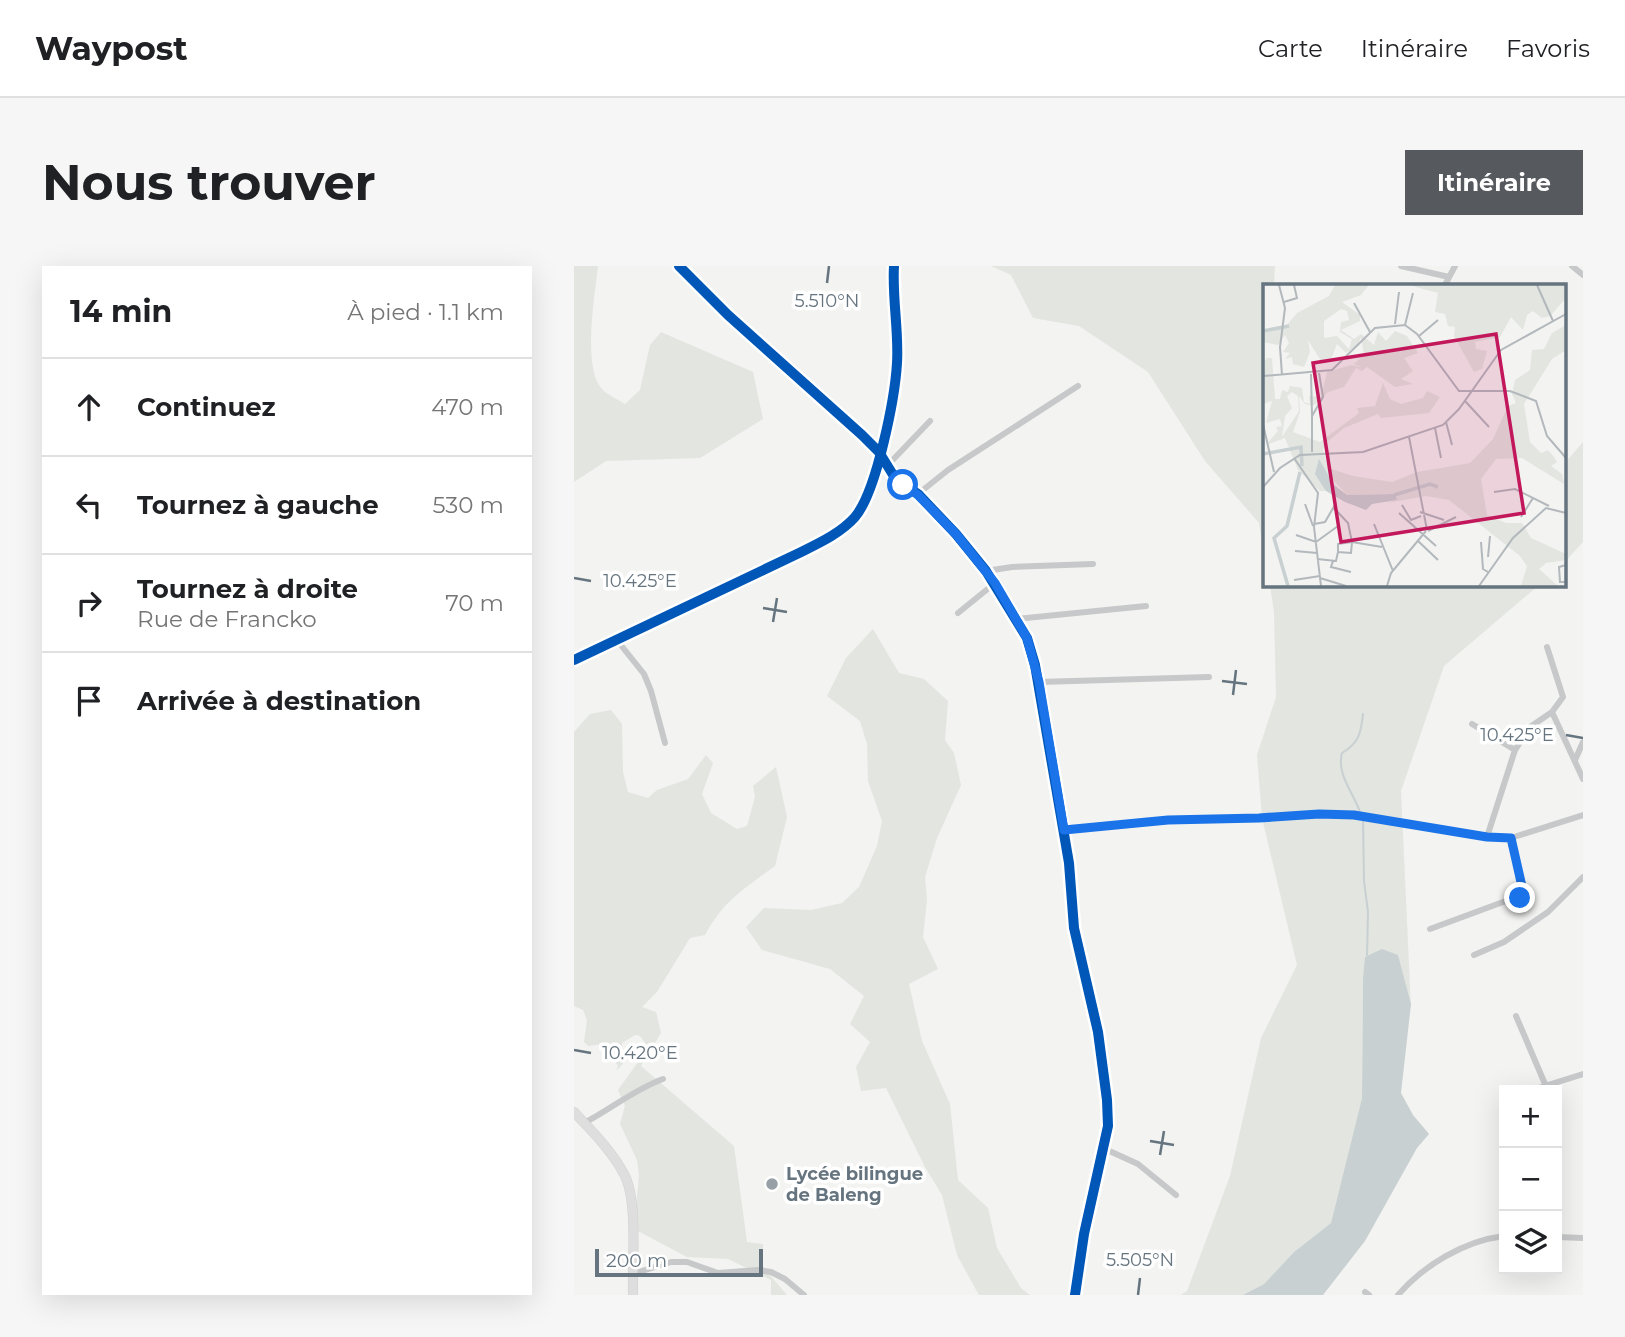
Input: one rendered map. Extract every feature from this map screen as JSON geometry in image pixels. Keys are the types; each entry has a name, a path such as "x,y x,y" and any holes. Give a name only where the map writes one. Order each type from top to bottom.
{"street":[{"path":"679,266 879,452 895,478 918,495 956,534 995,583 1027,638 1039,682 1064,830 1074,928 1098,1031 1107,1100 1105,1149 1086,1223 1076,1295"},
{"path":"574,660 827,539 854,518 863,505 877,470 891,405 897,362 894,266"},
{"path":"1401,266 1449,277"},
{"path":"1446,284 1455,266"},
{"path":"1572,266 1583,275"},
{"path":"918,495 948,470 1078,386"},
{"path":"887,466 930,421"},
{"path":"986,571 1012,566 1093,565"},
{"path":"958,613 995,583"},
{"path":"1016,619 1146,606"},
{"path":"616,639 644,674 665,743"},
{"path":"1487,837 1515,750 1531,727 1552,712 1563,698 1547,647"},
{"path":"1039,682 1209,677"},
{"path":"1552,712 1583,779"},
{"path":"1472,724 1515,750"},
{"path":"1575,760 1583,742"},
{"path":"1064,830 1168,820 1319,814 1354,815 1487,837 1511,838 1583,815"},
{"path":"1430,929 1522,895 1511,838"},
{"path":"1474,956 1504,942 1548,912 1583,877"},
{"path":"1516,1016 1545,1084 1583,1074"},
{"path":"584,1123 663,1079"},
{"path":"574,1112 607,1149 628,1185 632,1208 633,1295"},
{"path":"1105,1149 1138,1164 1175,1195"},
{"path":"1398,1295 1432,1263 1499,1237"},
{"path":"1562,1237 1583,1238"},
{"path":"632,1274 671,1262 687,1262 718,1273 758,1270 771,1272 785,1279 804,1295"}],"shaded area":[{"path":"574,266 598,266 591,348 596,379 604,391 625,404 640,390 650,345 661,332 753,372 763,419 700,458 606,461 574,482"},
{"path":"991,266 1275,266 1274,284 1263,284 1263,548 1259,523 1205,461 1148,372 1079,326 1033,318 1011,275"},
{"path":"1583,442 1583,542 1566,561 1566,462"},
{"path":"1270,586 1538,586 1444,666 1401,791 1411,1009 1398,955 1363,979 1362,1098 1331,1223 1294,1252 1264,1284 1243,1295 1181,1295 1187,1291 1230,1176 1261,1038 1297,965 1262,818 1257,755 1276,697 1274,612"},
{"path":"873,629 899,673 924,679 948,701 945,740 954,753 961,785 937,838 925,877 927,900 923,937 938,969 909,984 922,1041 950,1104 958,1180 988,1208 997,1248 1021,1288 1030,1295 979,1295 957,1255 942,1195 886,1088 861,1091 856,1067 870,1042 850,1024 864,996 830,969 762,950 746,927 764,908 811,910 842,903 859,887 877,846 882,821 868,781 867,744 860,721 827,696 846,658"},
{"path":"611,710 622,724 623,772 628,792 648,798 657,790 688,779 706,755 713,763 702,794 711,813 737,829 747,826 755,797 753,786 776,767 787,817 775,866 727,904 705,935 690,938 657,992 642,1007 656,1012 661,1033 641,1066 734,1146 747,1242 763,1244 763,1267 787,1295 771,1295 771,1280 728,1259 687,1257 634,1229 639,1175 637,1160 620,1124 625,1106 618,1090 643,1055 646,1044 640,1036 635,1035 622,1043 623,1064 616,1071 618,1066 604,1044 588,1046 584,1042 587,1020 583,1010 574,1006 574,732 590,714"},
{"path":"1382,949 1398,955 1411,1004 1401,1093 1413,1115 1429,1134 1417,1148 1365,1241 1323,1295 1243,1295 1264,1284 1294,1252 1331,1223 1362,1098 1365,957"}],"waterway":[{"path":"1360,812 1343,776 1341,761 1342,753 1358,737 1363,714"},
{"path":"1363,818 1364,881 1368,912 1367,955"}],"cycle path":[{"path":"679,266 728,315 862,435 879,452 895,478 918,494 956,534 986,571 1027,638 1035,665 1069,863 1074,928 1098,1032 1107,1100 1108,1126 1084,1234 1075,1295"},
{"path":"574,660 812,546 835,534 855,517 871,487 893,398 897,351 894,266"}],"place":[{"name":"Lycée bilingue de Baleng","path":"772,1184"}],"route":[{"path":"903,485 918,495 956,534 995,583 1027,638 1039,682 1064,830 1168,820 1319,814 1354,815 1487,837 1511,838 1523,891 1520,898"}]}
